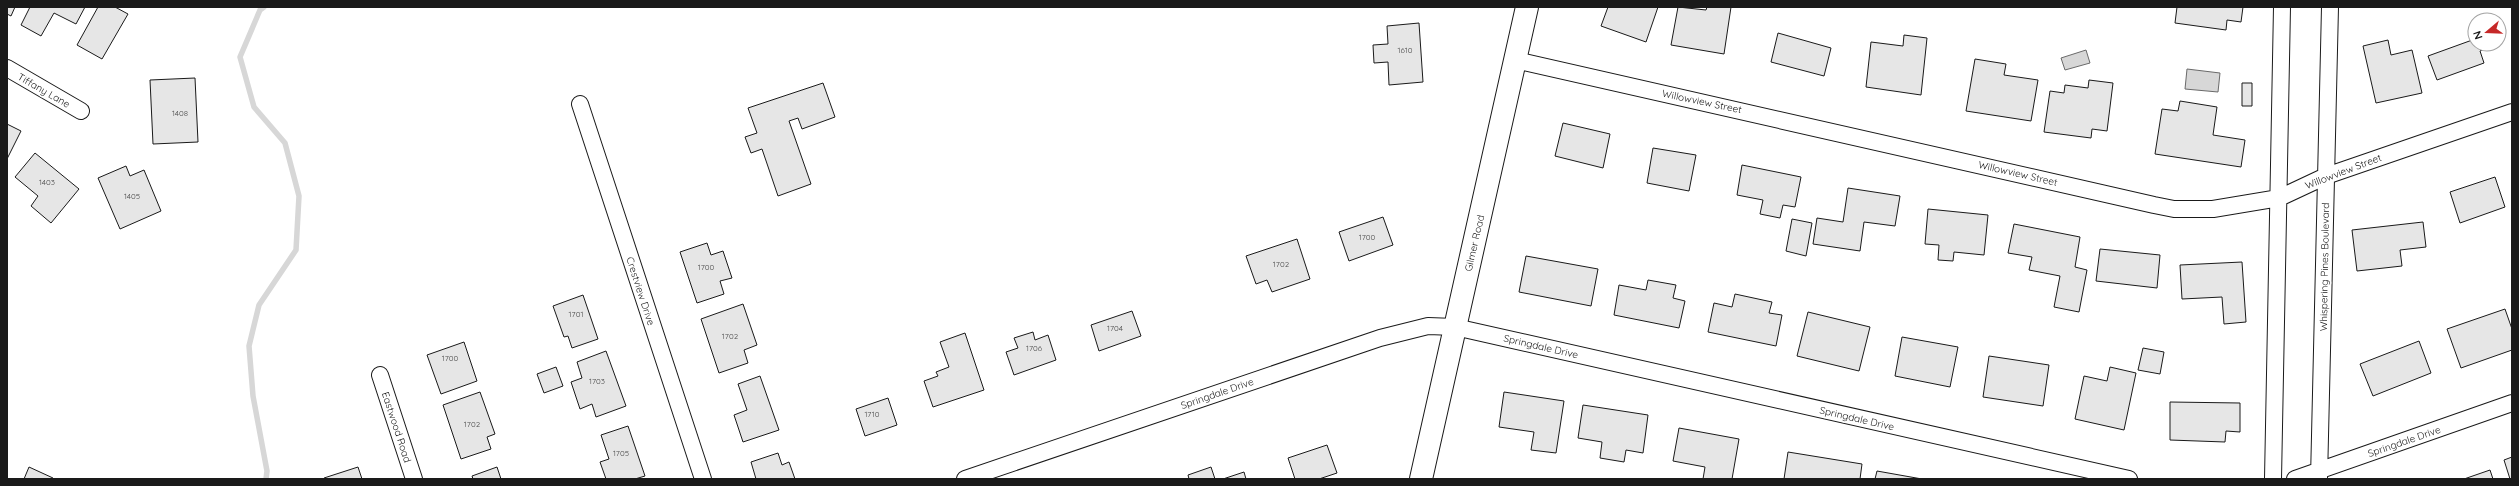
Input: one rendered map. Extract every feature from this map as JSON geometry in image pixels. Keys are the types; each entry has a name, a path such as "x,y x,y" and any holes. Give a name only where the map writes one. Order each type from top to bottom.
{"main road":[{"name":"Gilmer Road","path":"1421,479 1527,7"}],"street":[{"path":"2273,479 2282,7"},
{"name":"Whispering Pines Boulevard","path":"2320,475 2330,7"},
{"name":"Willowview Street","path":"1515,60 2174,209 2213,209 2278,198 2326,176 2512,112"},
{"name":"Tiffany Lane","path":"7,68 81,111"},
{"name":"Crestview Drive","path":"580,104 703,479"},
{"name":"Springdale Drive","path":"965,479 1380,338 1428,326 1455,327 2128,479"},
{"name":"Eastwood Road","path":"380,375 414,479"},
{"name":"Springdale Drive","path":"2295,479 2320,475 2512,403"}],"shaded area":[{"path":"2086,50 2090,63 2065,70 2061,58"},
{"path":"2187,69 2220,73 2218,92 2185,89"}],"building":[{"path":"7,7 15,7 11,16 7,14"},
{"path":"30,7 85,7 76,24 54,13 41,36 21,25"},
{"path":"98,7 115,7 128,14 102,59 77,45"},
{"path":"1608,7 1658,7 1646,42 1601,26"},
{"path":"1678,7 1706,10 1707,7 1731,7 1724,54 1671,45"},
{"path":"2177,7 2243,7 2241,22 2227,20 2226,30 2175,23"},
{"path":"1419,23 1423,82 1389,85 1388,62 1374,63 1373,45 1388,44 1387,26"},
{"path":"1778,33 1831,48 1824,76 1771,62"},
{"path":"1904,35 1927,38 1921,95 1866,87 1871,42 1903,46"},
{"path":"2388,40 2391,55 2412,50 2422,93 2376,103 2363,46"},
{"path":"2467,42 2467,52 2480,52 2484,63 2437,80 2428,56"},
{"path":"1975,59 2006,64 2004,75 2038,80 2031,121 1966,111"},
{"path":"195,78 198,142 153,144 150,80"},
{"path":"2089,80 2113,83 2107,131 2092,129 2091,138 2044,132 2050,91 2064,93 2065,85 2088,88"},
{"path":"823,83 835,117 802,129 798,118 789,121 811,184 778,196 762,149 751,153 745,137 757,133 748,108"},
{"path":"2242,83 2252,83 2252,106 2242,106"},
{"path":"2180,101 2217,107 2213,135 2245,140 2241,167 2155,154 2162,109 2178,111"},
{"path":"1563,123 1610,134 1603,168 1555,156"},
{"path":"7,124 21,131 7,159"},
{"path":"1653,148 1696,155 1689,191 1647,183"},
{"path":"35,153 79,189 51,223 31,206 38,196 15,177"},
{"path":"1742,165 1801,177 1795,207 1783,205 1780,218 1760,214 1763,200 1737,195"},
{"path":"126,166 130,176 144,170 161,211 120,229 98,178"},
{"path":"2495,177 2505,207 2460,223 2450,192"},
{"path":"1848,188 1900,196 1895,226 1864,222 1860,251 1813,244 1817,218 1843,222"},
{"path":"1928,209 1988,215 1984,255 1954,252 1953,261 1938,260 1939,245 1925,244"},
{"path":"1383,217 1393,245 1349,261 1339,232"},
{"path":"1792,219 1812,223 1806,256 1786,251"},
{"path":"2423,222 2426,247 2400,250 2402,266 2357,271 2352,230"},
{"path":"2014,224 2080,237 2075,267 2087,270 2079,312 2054,307 2060,276 2029,270 2032,257 2008,253"},
{"path":"1297,239 1310,279 1272,292 1267,280 1256,284 1246,256"},
{"path":"707,243 711,255 723,251 732,278 720,281 724,294 697,303 680,252"},
{"path":"2100,249 2160,255 2157,288 2096,281"},
{"path":"1526,256 1598,269 1591,306 1519,292"},
{"path":"2242,262 2246,322 2224,324 2222,297 2182,299 2180,265"},
{"path":"1648,280 1676,285 1673,298 1685,301 1679,328 1614,315 1619,285 1646,290"},
{"path":"1735,294 1772,302 1769,313 1782,315 1776,346 1708,332 1714,303 1732,307"},
{"path":"583,295 598,339 572,348 568,336 564,337 553,306"},
{"path":"743,304 757,345 744,350 748,363 719,373 701,319"},
{"path":"2505,309 2512,329 2512,350 2461,368 2447,329"},
{"path":"1132,311 1141,336 1099,351 1091,325"},
{"path":"1808,312 1870,327 1859,371 1797,356"},
{"path":"1033,332 1035,340 1048,335 1056,360 1014,375 1006,352 1018,348 1014,338"},
{"path":"965,333 984,390 933,407 924,381 938,376 936,372 949,367 940,342"},
{"path":"1902,337 1958,347 1950,387 1895,376"},
{"path":"2419,341 2431,373 2373,396 2360,364"},
{"path":"464,342 477,381 441,394 427,355"},
{"path":"2143,348 2164,352 2160,374 2138,370"},
{"path":"606,351 626,406 596,417 592,404 580,409 571,382 582,378 577,362"},
{"path":"1989,356 2049,365 2043,406 1983,397"},
{"path":"556,367 563,386 544,393 537,374"},
{"path":"2110,367 2136,373 2124,430 2075,419 2084,376 2107,381"},
{"path":"760,376 779,430 743,442 734,415 747,410 738,384"},
{"path":"480,392 495,434 487,437 491,449 461,459 443,405"},
{"path":"1504,392 1564,401 1556,453 1531,450 1534,432 1499,427"},
{"path":"888,398 897,425 865,436 856,409"},
{"path":"2170,402 2240,403 2240,432 2226,431 2225,442 2170,440"},
{"path":"1583,405 1648,415 1643,453 1626,450 1624,462 1600,458 1602,442 1578,438"},
{"path":"628,426 645,476 635,479 606,479 600,462 609,459 601,435"},
{"path":"1679,428 1739,439 1732,479 1703,479 1705,467 1673,461"},
{"path":"1327,445 1337,473 1319,479 1295,479 1288,458"},
{"path":"1788,452 1862,464 1860,479 1784,479"},
{"path":"778,453 782,465 789,462 795,479 756,479 751,462"},
{"path":"2512,457 2512,479 2510,479 2504,460"},
{"path":"29,467 53,478 24,479"},
{"path":"358,467 362,479 324,478"},
{"path":"497,467 501,479 473,479 472,476"},
{"path":"1211,467 1215,479 1189,479 1188,475"},
{"path":"2490,470 2493,479 2464,479"},
{"path":"1877,471 1922,479 1875,479"},
{"path":"1244,472 1246,479 1223,479"}],"waterway":[{"path":"264,7 260,10 240,57 254,107 285,143 299,196 296,250 259,305 249,346 253,396 267,471 266,479"}]}
